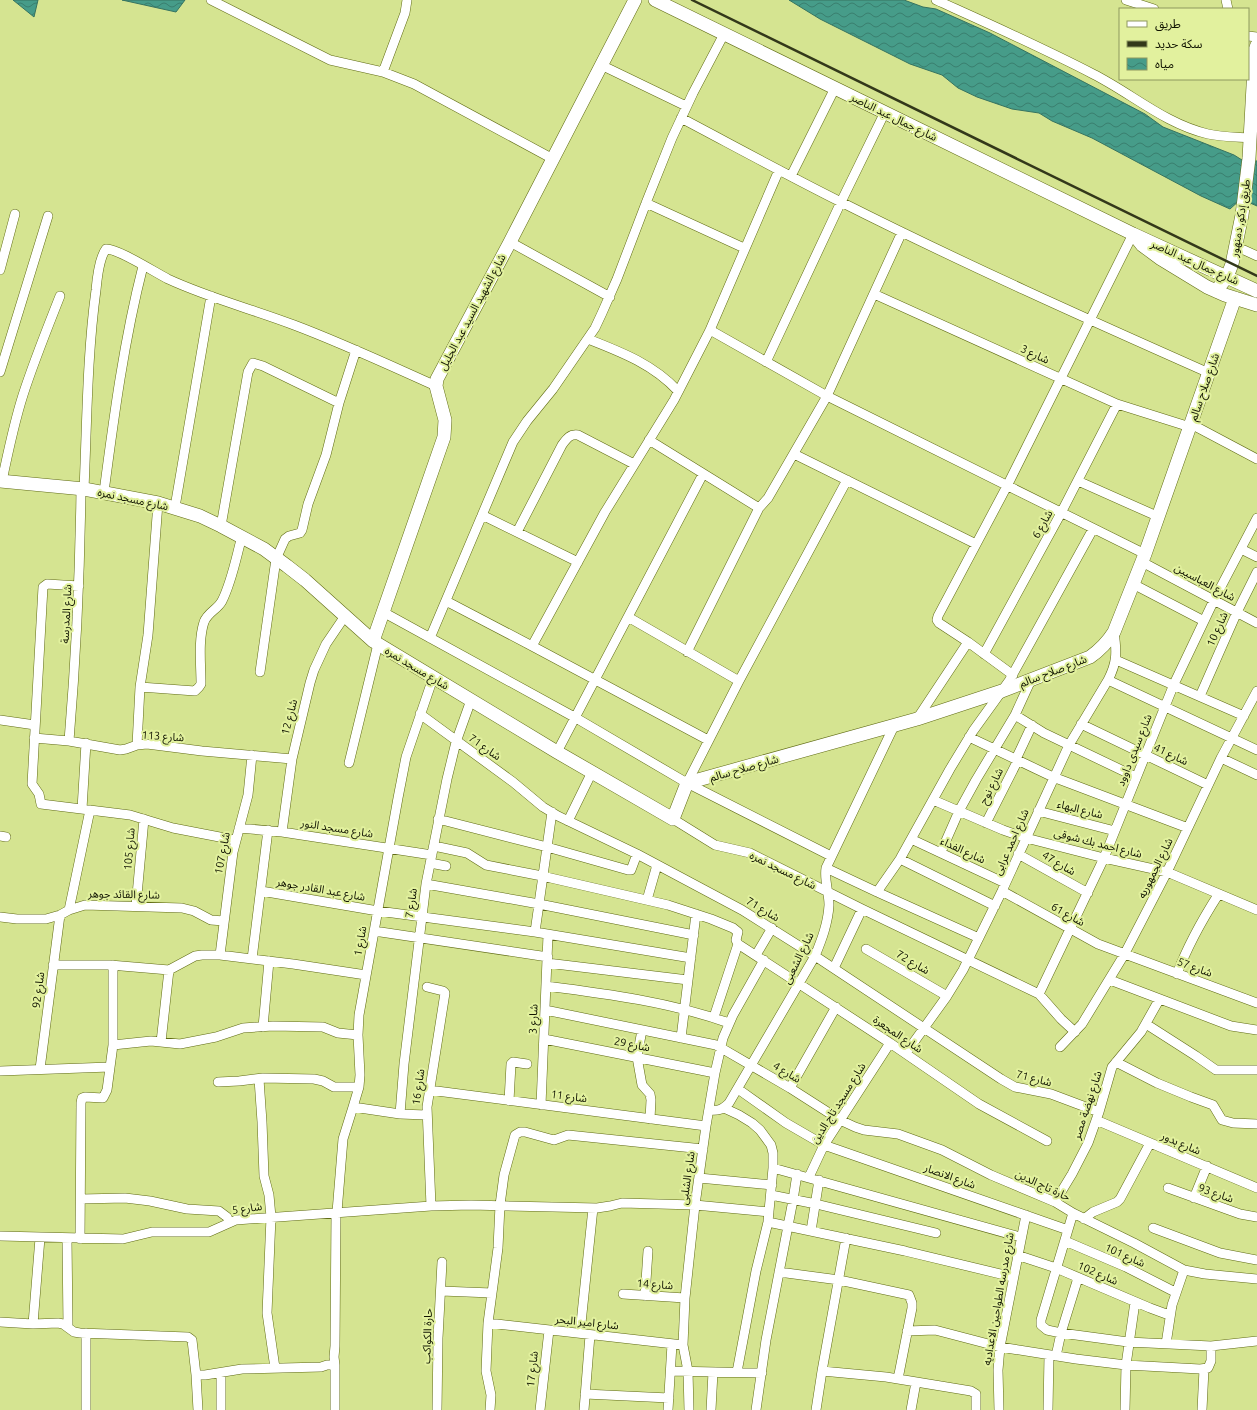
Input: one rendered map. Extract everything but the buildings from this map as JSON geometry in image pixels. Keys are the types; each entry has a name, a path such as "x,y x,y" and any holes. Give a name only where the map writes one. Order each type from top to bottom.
{"street":[{"path":"211,0 330,60 383,72 426,90 553,159"},
{"path":"383,72 405,13 406,0"},
{"name":"شارع الشهيد السيد عبد الجليل","path":"436,386 439,373 510,242 635,0"},
{"name":"شارع جمال عبد الناصر","path":"655,0 1133,234 1257,290"},
{"path":"936,0 1094,74 1179,124 1208,134 1250,138"},
{"path":"1126,0 1151,8"},
{"path":"430,638 508,453 519,432 553,389 588,339 610,298 646,203 686,106 724,34"},
{"name":"طريق إدكو, دمنهور","path":"1231,279 1240,268 1244,250 1246,216 1253,160 1250,138 1255,50 1257,45"},
{"path":"601,65 686,106"},
{"path":"791,176 835,88"},
{"path":"766,362 885,112"},
{"path":"681,118 841,202 902,232 1090,320 1209,373"},
{"path":"532,646 605,512 669,409 710,330 744,248 779,170"},
{"path":"646,203 744,248"},
{"path":"0,270 15,214"},
{"path":"0,372 48,216"},
{"name":"طريق إدكو, دمنهور","path":"1226,295 1231,279 1232,264 1246,216"},
{"path":"687,652 759,508 766,503 828,396 902,232"},
{"path":"1013,675 968,642 943,626 937,620 1007,486 1133,234"},
{"name":"شارع جمال عبد الناصر","path":"1133,234 1142,245 1161,259 1226,295 1257,305"},
{"path":"510,242 610,298"},
{"name":"شارع المدرسة","path":"69,741 75,665 90,338 98,276 103,253 106,249 112,250 143,266"},
{"path":"1244,250 1257,256"},
{"path":"104,492 122,360 132,309 143,266 178,283 211,296 295,325 356,350 436,386 445,420 444,437 383,612 375,642 349,763"},
{"name":"شارع 3","path":"874,294 1117,404 1190,425 1257,460"},
{"name":"شارع صلاح سالم","path":"687,783 917,719 1031,680 1090,657 1104,647 1114,632 1144,558 1209,373 1226,295"},
{"path":"1,481 23,396 36,357 60,296"},
{"path":"175,508 211,296"},
{"name":"شارع العباسيين","path":"710,330 828,396 1093,529 1214,600 1257,623"},
{"path":"588,339 632,356 668,380 678,391"},
{"path":"260,672 276,558 285,539 289,536 300,533 302,530 308,504 326,455 338,403 356,350"},
{"path":"221,526 248,372 253,363 257,363 338,403"},
{"name":"شارع 6","path":"984,654 1062,513 1117,404"},
{"path":"517,532 562,445 569,436 573,434 578,435 634,464"},
{"path":"649,440 759,508"},
{"path":"794,454 976,544"},
{"path":"558,752 703,474"},
{"path":"673,819 687,783 708,740 847,480"},
{"path":"1078,480 1158,517"},
{"name":"شارع مسجد نمره","path":"1,481 83,489 158,503 221,526 242,536 264,549 305,580 375,642 432,678 715,845 750,852 862,909 1039,994"},
{"path":"138,745 140,687 148,635 158,503"},
{"path":"482,514 578,562"},
{"name":"شارع سيدى داوود","path":"1039,994 1104,858 1174,684 1214,600 1256,521"},
{"path":"877,892 900,859 969,737 1013,675 1093,529"},
{"path":"140,687 195,691 200,687 204,623 208,614 217,608 224,598 242,536"},
{"path":"1241,549 1257,557"},
{"name":"شارع 10","path":"1200,696 1237,612 1257,572"},
{"path":"79,586 47,584 43,587 32,784 39,794 40,802 44,805 116,812 173,828 235,840"},
{"path":"1133,584 1204,621"},
{"path":"446,601 708,740"},
{"path":"383,612 576,718 687,783 831,856"},
{"name":"شارع 12","path":"282,832 292,759 314,670 326,644 345,616"},
{"path":"628,618 739,681"},
{"name":"شارع احمد عرابى","path":"906,1053 947,996 968,960 995,906 1069,744 1113,670 1116,660 1114,632"},
{"path":"917,719 968,642"},
{"path":"1116,660 1174,684 1244,716"},
{"name":"شارع 1","path":"335,1410 334,1356 336,1212 343,1139 359,1087 359,1020 406,757 432,678"},
{"path":"941,852 959,811 994,748 1015,715 1031,680"},
{"path":"1108,680 1257,750"},
{"name":"شارع الجمهوريه","path":"1060,1047 1076,1032 1088,1015 1124,955 1167,872 1221,758 1254,701 1257,691"},
{"name":"شارع 7","path":"400,1114 418,938 426,884 438,819 456,742 471,700"},
{"name":"شارع 71","path":"420,714 456,742 513,782 544,807 568,821 637,854 729,903 772,928 1015,1088 1051,1094 1098,1116"},
{"path":"1015,715 1032,724 1044,733 1136,777"},
{"path":"0,720 35,725"},
{"name":"شارع نوح","path":"986,823 1017,760 1032,724"},
{"name":"شارع 41","path":"1081,724 1208,785"},
{"name":"شارع الشعبى","path":"724,1108 738,1089 815,956 825,930 828,917 828,892 825,879 826,868 894,726"},
{"path":"969,737 1053,777 1188,828"},
{"name":"شارع 113","path":"34,738 69,741 120,750 147,744 202,751 292,759"},
{"path":"69,910 86,810 86,744"},
{"name":"شارع 107","path":"220,956 231,863 235,840 248,795 252,755"},
{"path":"1221,758 1257,775"},
{"path":"568,821 592,772"},
{"name":"شارع احمد بك شوقى","path":"933,800 1003,830 1026,838 1167,872 1257,910"},
{"name":"شارع البهاء","path":"1038,811 1115,830"},
{"path":"535,932 552,812"},
{"name":"شارع 105","path":"136,906 144,819"},
{"path":"438,819 630,870 637,854"},
{"name":"شارع مسجد النور","path":"239,828 268,830 389,849 431,859 446,866"},
{"path":"252,959 268,830"},
{"name":"شارع الفداء","path":"911,839 941,852 1003,887"},
{"path":"434,846 467,853 486,865 648,900 696,914 736,930 738,932 736,940 738,944 714,1018"},
{"name":"شارع 47","path":"1018,854 1088,893"},
{"path":"900,859 995,906"},
{"path":"648,900 657,865"},
{"path":"826,868 979,938"},
{"path":"426,884 539,904 694,935"},
{"name":"شارع 61","path":"1003,887 1070,930 1124,955"},
{"name":"شارع عبد القادر جوهر","path":"261,891 378,911 535,932 691,958"},
{"path":"1177,974 1186,950 1200,923 1218,894"},
{"name":"شارع القائد جوهر","path":"0,917 37,920 46,919 85,905 182,908 194,911 211,920 224,921"},
{"path":"834,968 862,909"},
{"path":"681,1038 696,914"},
{"name":"شارع 92","path":"40,1069 60,915"},
{"name":"شارع الشلبى","path":"689,1410 688,1371 683,1345 685,1298 695,1205 715,1073 720,1047 729,1023 760,958 772,928"},
{"path":"374,931 547,960 688,980"},
{"name":"شارع 3","path":"541,1105 548,934"},
{"name":"شارع المجعرة","path":"738,944 906,1053 979,1104 1047,1141"},
{"name":"شارع 72","path":"866,949 947,996"},
{"path":"53,965 113,965 169,970 195,956 202,955 269,961 366,975"},
{"name":"شارع 57","path":"1124,955 1257,1003"},
{"path":"263,1027 269,961"},
{"path":"80,1239 82,1099 85,1097 102,1099 104,1097 113,1045 113,965"},
{"path":"161,1042 169,970"},
{"path":"1110,980 1159,1000 1231,1026 1257,1030"},
{"path":"546,986 613,995 685,1009 729,1023"},
{"name":"شارع 16","path":"427,987 442,990 445,993 426,1115 431,1206"},
{"path":"1039,994 1047,1001 1061,1019 1076,1032"},
{"name":"شارع نهضة مصر","path":"1055,1202 1083,1154 1098,1116 1110,1073 1116,1062 1134,1042 1159,1000"},
{"path":"790,1088 836,1007"},
{"name":"شارع 4","path":"545,1010 720,1047 790,1088 840,1120"},
{"path":"1146,1024 1216,1070 1257,1070"},
{"path":"113,1045 151,1041 180,1044 216,1037 243,1028 263,1027 323,1027 338,1033 358,1035"},
{"path":"642,1030 637,1057 642,1085 650,1094 650,1119"},
{"name":"شارع 29","path":"544,1039 715,1073"},
{"name":"شارع مسجد تاج الدين","path":"809,1178 824,1145 890,1043"},
{"path":"509,1101 511,1064 513,1062 527,1064"},
{"path":"1116,1062 1157,1083 1192,1098 1213,1104 1222,1120 1233,1123 1257,1124"},
{"path":"0,1071 110,1068"},
{"path":"218,1082 259,1078 314,1079 323,1080 334,1087 359,1087"},
{"path":"259,1078 264,1176 269,1195 271,1217 267,1313 275,1368"},
{"name":"شارع الانصار","path":"738,1089 786,1123 824,1145 1068,1230"},
{"name":"شارع 11","path":"429,1090 706,1126"},
{"path":"354,1107 400,1114 426,1115"},
{"path":"709,1110 717,1111 724,1108 740,1115 752,1123 766,1136 773,1153 772,1185 768,1222 756,1271 737,1372"},
{"name":"شارع بدور","path":"1098,1116 1150,1142 1257,1188"},
{"name":"حارة تاج الدين","path":"840,1120 864,1130 890,1132 942,1150 991,1175 1055,1202 1073,1214 1134,1243 1184,1270 1205,1274 1257,1279"},
{"path":"490,1410 491,1395 486,1371 488,1323 498,1248 500,1205 504,1176 512,1140 515,1135 520,1132 530,1133 554,1140 568,1135 703,1149"},
{"path":"1084,1219 1093,1212 1120,1199 1150,1142"},
{"path":"1194,1198 1207,1166"},
{"path":"773,1168 1020,1237"},
{"path":"756,1410 797,1174"},
{"path":"699,1178 772,1185"},
{"path":"811,1231 819,1180"},
{"name":"شارع 93","path":"1168,1188 1240,1214 1257,1217"},
{"path":"771,1195 816,1204 936,1233"},
{"path":"81,1199 125,1198 150,1201 188,1209 219,1211 227,1217 229,1222"},
{"name":"شارع 5","path":"0,1236 67,1239 123,1239 152,1232 204,1233 214,1231 229,1222 236,1220 431,1206 500,1205 593,1208 622,1203 695,1205 769,1212"},
{"path":"580,1333 593,1208"},
{"path":"1073,1214 1040,1325 1047,1330 1128,1342 1166,1344 1210,1346 1257,1341"},
{"name":"شارع مدرسه الطواحين الاعداديه","path":"999,1410 998,1370 1000,1347 1020,1237 1026,1216"},
{"path":"768,1222 846,1238 1013,1277"},
{"path":"1153,1228 1220,1253 1257,1260"},
{"path":"33,1324 40,1238"},
{"path":"816,1410 846,1238"},
{"path":"67,1239 68,1326"},
{"name":"شارع 101","path":"1064,1241 1126,1267 1175,1292"},
{"path":"645,1296 648,1251"},
{"name":"شارع 102","path":"1017,1255 1056,1268 1169,1315"},
{"name":"حارة الكواكب","path":"437,1410 438,1338 442,1262"},
{"path":"1166,1344 1169,1315 1175,1292 1184,1270"},
{"path":"779,1272 839,1280 909,1295 912,1303 898,1379"},
{"path":"1048,1410 1052,1355 1061,1333 1078,1278"},
{"path":"441,1291 492,1292"},
{"name":"شارع 14","path":"623,1294 685,1298"},
{"path":"1125,1410 1128,1342 1135,1302"},
{"path":"0,1322 33,1324 58,1323 68,1326 74,1332 86,1333 188,1336 192,1340 198,1410"},
{"name":"شارع امير البحر","path":"488,1323 683,1345"},
{"name":"شارع 17","path":"540,1410 549,1330"},
{"path":"907,1331 935,1330 1000,1347 1126,1365 1204,1369 1208,1368 1212,1361 1210,1346"},
{"path":"86,1333 86,1410"},
{"path":"584,1410 590,1334"},
{"path":"668,1410 672,1344"},
{"path":"196,1375 221,1373 242,1369 321,1367 335,1365"},
{"path":"1202,1410 1204,1369"},
{"path":"671,1371 762,1373"},
{"path":"822,1371 871,1375 974,1392 977,1396 976,1410"},
{"path":"711,1410 713,1372"},
{"path":"221,1373 221,1410"},
{"path":"911,1410 916,1382"},
{"path":"585,1394 669,1398"}],"water":[{"path":"13,0 38,0 34,17"},
{"path":"122,0 185,0 176,12"},
{"path":"789,0 904,0 923,7 936,9 990,33 1145,114 1163,127 1234,155 1242,160 1257,161 1257,206 1241,199 1230,209 1201,196 1092,138 1052,121 1039,113 1012,109 977,97 958,88 942,75 910,64 820,19"}],"railway":[{"path":"692,0 1257,276"}]}
